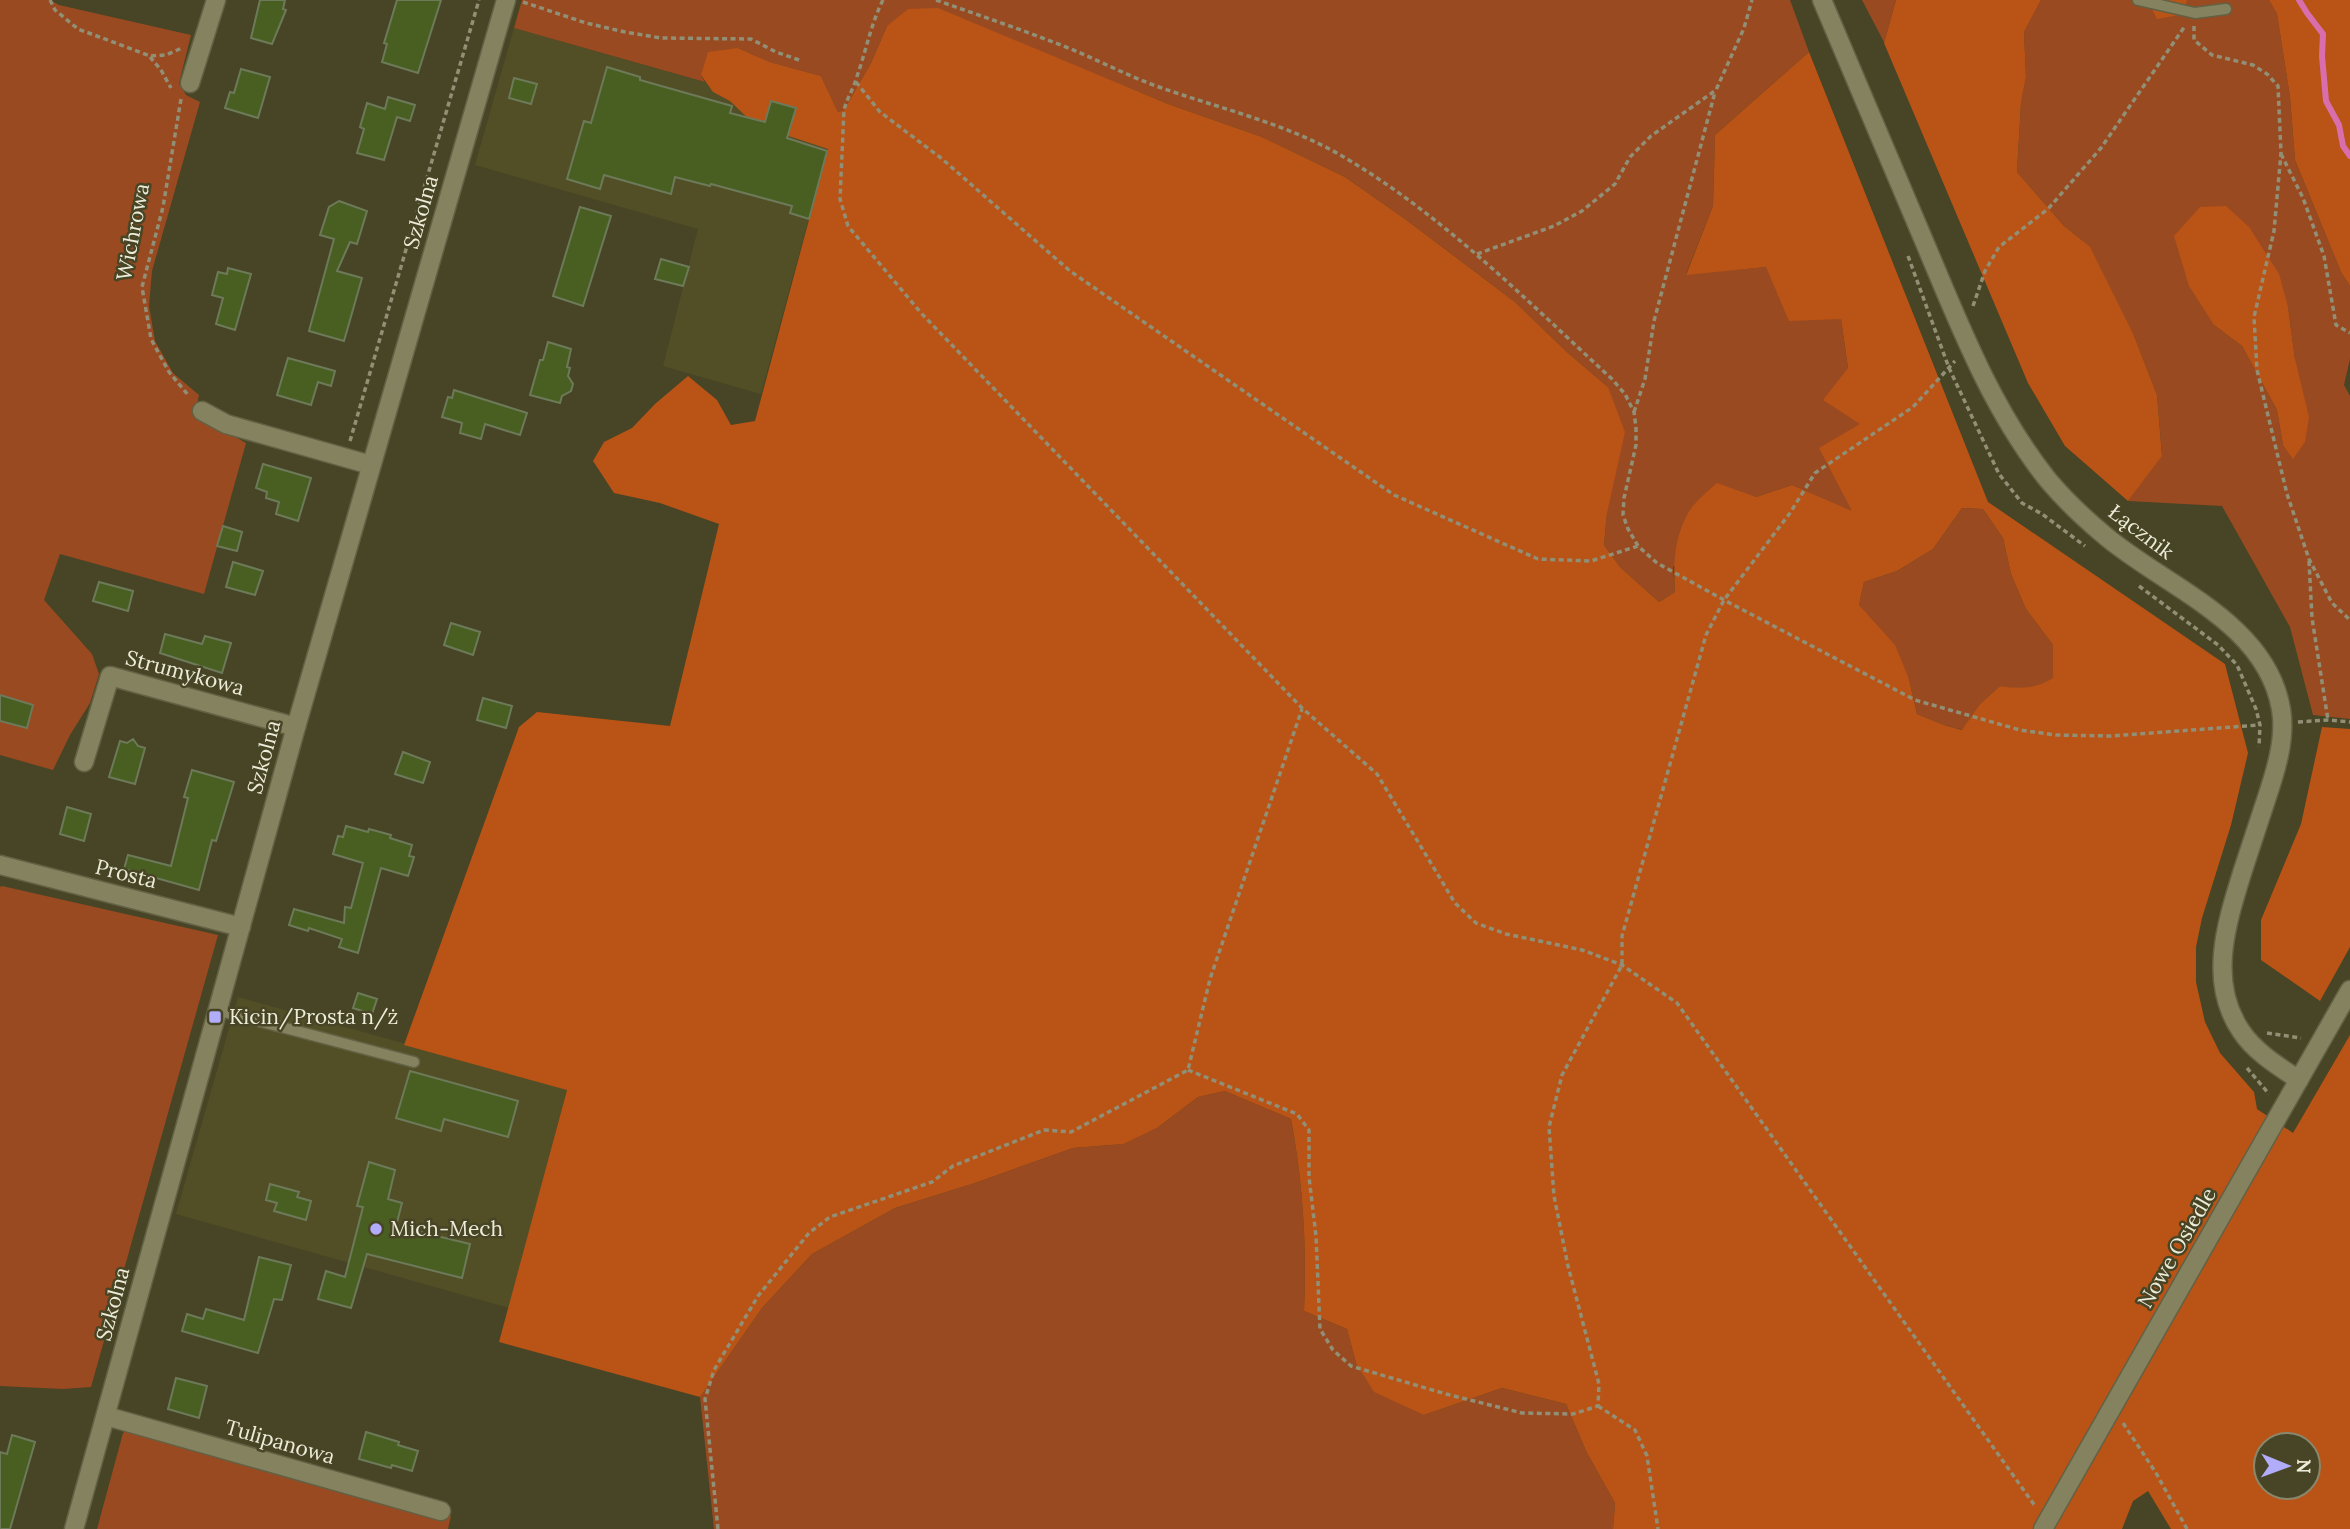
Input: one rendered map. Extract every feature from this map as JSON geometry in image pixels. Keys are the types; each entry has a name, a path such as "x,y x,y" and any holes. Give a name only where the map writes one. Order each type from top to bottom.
{"street":[{"path":"190,83 216,0"},
{"name":"Szkolna","path":"74,1529 296,727 506,0"},
{"name":"Łącznik","path":"1822,0 1969,346 2003,415 2049,482 2104,535 2235,628 2254,650 2271,680 2281,710 2281,740 2271,785 2226,925 2221,963 2226,998 2239,1029 2254,1047 2299,1080"},
{"path":"202,411 226,424 371,465"},
{"name":"Strumykowa","path":"84,762 110,676 296,727"},
{"name":"Prosta","path":"0,865 241,927"},
{"name":"Nowe Osiedle","path":"2047,1524 2350,990"},
{"name":"Tulipanowa","path":"106,1416 441,1511"}],"lane":[{"path":"2138,0 2194,13 2226,9"},
{"path":"217,1010 414,1062"}],"path":[{"path":"50,0 55,10 78,29 150,57 202,44"},
{"path":"519,0 625,33 661,38 751,39 802,61"},
{"path":"883,0 872,22 856,82 844,110 840,199 848,226 921,313 1303,708 1377,774 1455,903 1476,923 1506,933 1582,950 1622,965 1677,1003 2047,1524"},
{"path":"936,0 1059,45 1140,80 1314,142 1383,182 1477,255 1625,394 1633,412 1636,445 1623,515 1638,546 1657,563 1915,700 2020,730 2056,735 2110,736 2248,726"},
{"path":"1633,412 1645,379 1654,321 1716,90 1744,28 1752,0"},
{"path":"2194,13 2194,40 2212,55 2253,65 2267,74 2278,86 2281,153 2274,231 2254,317 2257,370 2287,494 2309,559 2332,603 2350,620"},
{"path":"1973,305 1984,271 1999,247 2048,209 2101,148 2194,13"},
{"path":"150,57 161,70 179,102"},
{"path":"856,82 880,111 941,158 1070,271 1394,495 1538,559 1591,561 1638,546"},
{"name":"Wichrowa","path":"190,83 179,102 163,207 142,287 151,339 169,372 202,411"},
{"path":"1477,255 1533,235 1583,211 1615,184 1630,157 1651,136 1685,109 1716,90"},
{"path":"2281,153 2303,198 2324,256 2336,325 2350,333"},
{"path":"1904,245 1949,368 1999,474 2022,503 2042,514 2086,547"},
{"path":"1598,1406 1599,1384 1568,1266 1554,1196 1549,1128 1562,1075 1622,965 1622,936 1706,635 1724,600 1790,513 1815,473 1913,407 1969,346"},
{"path":"2309,559 2312,618 2328,720"},
{"path":"2130,579 2218,645 2237,665 2256,709 2260,725 2259,749"},
{"path":"718,1529 705,1399 714,1370 758,1296 808,1233 830,1217 932,1182 953,1166 1044,1130 1071,1132 1188,1070 1210,979 1303,708"},
{"path":"2308,721 2350,722"},
{"path":"2270,1104 2269,1091 2243,1064 2264,1032 2307,1039"},
{"path":"1188,1070 1297,1114 1309,1130 1309,1177 1320,1329 1334,1350 1351,1366 1446,1395 1522,1413 1573,1414 1598,1406"},
{"path":"1598,1406 1635,1430 1647,1457 1658,1529"},
{"path":"2110,1412 2120,1419 2149,1462 2187,1529"}],"shaded area":[{"path":"0,0 50,0 59,5 191,35 179,83 186,95 200,102 152,271 149,306 155,341 173,373 199,395 195,414 246,443 204,594 60,554 44,600 92,654 99,674 90,703 53,770 0,755"},
{"path":"522,0 1790,0 1809,52 1715,135 1713,206 1686,274 1766,267 1841,319 1860,424 1852,512 1792,485 1756,497 1673,567 1675,592 1659,602 1620,567 1604,545 1607,513 1608,387 1515,302 1345,177 1262,137 1168,104 1061,60 887,26 871,63 844,110 838,112 821,76 770,62 738,48 701,75 705,82 514,28"},
{"path":"1862,0 1896,0 1884,43 1884,42"},
{"path":"1896,0 2041,0 2024,32 2026,77 2021,103 2017,172 2064,226 2090,247 2133,333 2157,395 2162,456 2128,501 2065,446 2028,383 1884,43"},
{"path":"2041,0 2147,0 2185,14 2187,0 2269,0 2277,14 2290,97 2295,160 2341,272 2350,286 2350,359 2344,385 2350,396 2350,719 2313,715 2290,627 2222,506 2128,501 2162,455 2157,395 2133,333 2090,248 2064,226 2017,172 2021,103 2026,77 2024,32","holes":["2288,307 2295,359 2283,445 2277,410 2242,346 2214,325"]},
{"path":"2147,0 2187,0 2185,14 2157,19"},
{"path":"2269,0 2350,0 2350,286 2341,272 2295,160 2290,97 2277,14"},
{"path":"938,8 1168,104 1262,137 1345,177 1405,219 1515,302 1608,387 1625,432 1607,513 1604,545 1620,567 1659,602 1675,592 1675,553 1687,515 1696,502 1717,483 1756,497 1792,485 1852,511 1819,448 1860,424 1823,400 1848,368 1841,319 1789,321 1766,267 1686,275 1713,206 1715,135 1809,52 1988,502 2225,664 2248,753 2231,825 2202,918 2196,947 2196,982 2205,1022 2220,1053 2254,1092 2257,1109 2293,1133 2350,1035 2350,1529 2171,1529 2148,1491 2133,1501 2122,1529 1613,1529 1615,1503 1587,1453 1566,1404 1502,1388 1424,1415 1374,1392 1356,1363 1347,1329 1304,1311 1303,1215 1291,1119 1225,1091 1198,1097 1157,1128 1124,1144 1073,1148 895,1208 812,1254 762,1308 700,1397 499,1342 567,1090 404,1045 519,727 537,712 670,726 719,524 660,503 614,493 593,461 604,442 632,428 688,376 717,400 731,425 755,421 828,149 755,125 730,101 713,92 701,75 708,52 738,48 770,62 821,76 838,112 844,110 871,63 887,26 908,9","holes":["1962,508 1983,509 2003,538 2011,574 2026,609 2053,645 2053,678 2027,687 2000,686 1980,704 1962,730 1917,714 1909,679 1895,645 1859,605 1864,582 1897,571 1933,549"]},
{"path":"514,28 836,119 761,394 663,366 698,229 475,165"},
{"path":"2226,206 2249,227 2279,274 2288,307 2295,359 2309,417 2305,442 2293,459 2283,445 2277,410 2242,346 2214,325 2189,286 2174,236 2200,207"},
{"path":"1962,508 1983,509 2003,538 2011,574 2026,609 2053,645 2054,678 2027,688 2000,686 1980,704 1963,730 1917,714 1909,679 1859,605 1864,582 1897,571 1933,549"},
{"path":"2322,727 2350,729 2350,947 2320,1001 2261,960 2261,920 2301,824"},
{"path":"2,886 218,935 91,1387 63,1389 0,1386"},
{"path":"238,997 567,1089 509,1308 176,1214"},
{"path":"1225,1091 1291,1119 1303,1214 1304,1311 1347,1329 1356,1363 1424,1415 1502,1388 1566,1404 1587,1453 1615,1503 1613,1529 714,1529 700,1397 762,1308 812,1254 895,1208 1073,1148 1124,1144 1157,1128 1198,1097"},
{"path":"135,1425 451,1516 448,1529 97,1529 123,1433"}],"building":[{"path":"260,0 285,0 283,9 286,10 272,44 251,38"},
{"path":"397,0 441,0 418,73 382,62 387,44 384,43"},
{"path":"607,67 640,77 640,80 732,106 730,113 765,122 771,101 796,108 787,138 827,151 809,219 790,213 792,206 675,177 671,194 604,175 600,189 567,179 584,121 591,123"},
{"path":"241,69 270,77 258,118 225,108 230,92 234,93"},
{"path":"514,78 537,84 531,104 509,98"},
{"path":"388,97 415,105 410,121 397,117 384,160 357,153 364,129 360,127 367,103 385,109"},
{"path":"339,201 367,211 357,244 350,242 337,271 362,278 344,341 309,331 334,239 320,235 329,207"},
{"path":"580,207 611,216 583,306 553,296"},
{"path":"661,259 689,267 683,286 655,279"},
{"path":"228,268 251,274 235,330 216,324 223,298 212,295 218,272 227,274"},
{"path":"548,342 571,349 567,367 570,368 568,376 573,384 571,391 562,396 560,403 530,395"},
{"path":"288,358 335,371 331,386 318,382 311,405 277,395"},
{"path":"454,390 527,413 520,435 485,424 481,439 460,433 462,423 442,417 448,397 452,398"},
{"path":"263,464 311,478 298,521 276,514 279,502 266,498 267,492 256,488"},
{"path":"223,526 242,532 237,551 217,546"},
{"path":"233,562 263,571 255,595 226,587"},
{"path":"99,582 133,591 128,611 93,601"},
{"path":"451,623 480,632 473,655 444,645"},
{"path":"165,634 202,644 205,636 231,643 222,673 160,653"},
{"path":"0,695 33,705 27,728 0,721"},
{"path":"483,698 512,706 506,728 477,720"},
{"path":"133,739 138,746 145,748 135,784 109,777 120,741 127,743"},
{"path":"403,752 430,762 423,783 395,774"},
{"path":"192,770 234,782 216,841 212,840 199,890 124,869 128,855 171,866"},
{"path":"67,807 91,814 84,841 60,834"},
{"path":"346,826 391,835 390,838 412,845 409,856 414,857 408,876 381,868 358,953 339,947 342,939 309,928 308,931 289,925 294,909 344,923 345,907 351,908 363,863 333,854 338,836 343,837"},
{"path":"358,993 377,999 372,1014 353,1008"},
{"path":"410,1071 518,1101 508,1137 444,1119 441,1131 396,1118"},
{"path":"369,1162 395,1170 388,1199 402,1203 396,1226 470,1244 462,1278 367,1254 351,1308 318,1299 326,1271 345,1277 363,1207 357,1206"},
{"path":"270,1184 299,1192 297,1197 311,1201 306,1220 274,1211 277,1203 266,1200"},
{"path":"259,1257 291,1265 282,1300 274,1299 258,1353 182,1331 187,1314 203,1319 206,1309 244,1320"},
{"path":"176,1378 207,1386 199,1418 168,1409"},
{"path":"366,1432 418,1451 412,1471 359,1459"},
{"path":"12,1435 35,1442 10,1529 0,1529 0,1452 7,1454"}],"waterway":[{"path":"2299,0 2323,34 2326,101 2339,125 2343,146 2350,156"}],"place":[{"name":"Kicin/Prosta n/ż","path":"215,1017"},
{"name":"Mich-Mech","path":"376,1229"}]}
